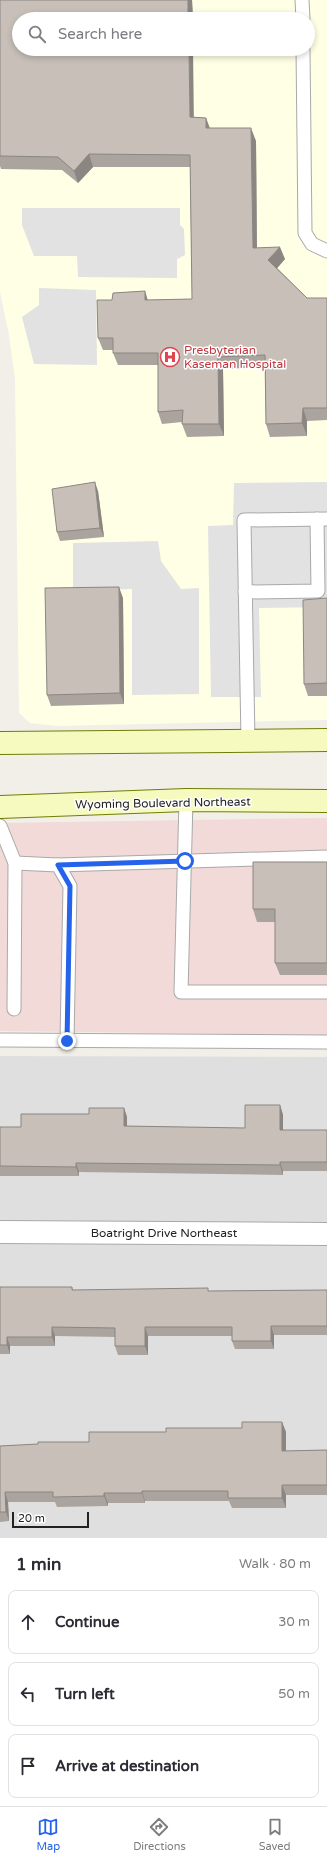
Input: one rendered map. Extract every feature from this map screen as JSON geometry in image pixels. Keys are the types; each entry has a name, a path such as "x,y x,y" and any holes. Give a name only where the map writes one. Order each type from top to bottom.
{"main road":[{"path":"0,743 327,740"},
{"name":"Wyoming Boulevard Northeast","path":"0,807 186,800 327,800"}],"street":[{"name":"Boatright Drive Northeast","path":"0,1232 327,1234"}],"lane":[{"path":"302,0 303,12"},
{"path":"303,56 305,233 307,239 312,244 327,251"},
{"path":"245,592 318,590 322,519 244,520 245,592 248,741"},
{"path":"186,800 181,992 327,992"},
{"path":"0,826 15,863 14,1009"},
{"path":"15,863 58,865 327,857"},
{"path":"58,865 70,886 67,1041"},
{"path":"0,1040 327,1042"}],"shaded area":[{"name":"Presbyterian Kaseman Hospital","path":"0,0 327,0 327,720 57,726 30,723 19,713 15,379 9,335 0,292"},
{"path":"22,208 180,208 180,225 184,229 185,255 177,259 177,278 78,277 77,256 34,256 22,225"},
{"path":"39,288 96,290 97,365 34,364 22,317 39,305"},
{"path":"327,482 327,607 259,608 261,697 211,697 208,526 233,525 234,483"},
{"path":"158,541 161,561 181,589 199,588 199,694 132,695 132,589 73,591 73,543"},
{"path":"327,818 327,1035 0,1031 0,823"},
{"path":"0,1056 327,1057 327,1538 0,1538"}],"building":[{"path":"0,0 188,0 188,12 12,12 12,56 189,56 190,117 206,118 206,128 251,128 253,248 280,247 268,260 307,298 327,298 327,408 303,408 302,423 266,424 265,355 218,357 219,424 182,424 183,410 158,412 158,353 113,353 113,338 98,338 97,300 112,300 113,293 145,291 145,300 192,299 190,155 89,154 74,171 58,157 0,156"},
{"path":"95,482 100,528 57,532 52,489"},
{"path":"119,587 120,693 47,695 45,588"},
{"path":"327,598 327,683 304,684 303,600"},
{"path":"253,862 327,862 327,963 275,963 275,909 253,909"},
{"path":"245,1105 280,1105 280,1130 327,1130 327,1162 280,1162 280,1165 76,1163 76,1167 0,1166 0,1127 21,1127 21,1114 89,1114 89,1108 124,1108 124,1126 245,1128"},
{"path":"0,1287 72,1287 72,1290 208,1288 208,1291 327,1290 327,1326 271,1326 271,1341 232,1341 232,1327 145,1327 145,1346 115,1346 115,1328 52,1327 52,1337 7,1337 7,1345 0,1345"},
{"path":"242,1422 282,1422 282,1451 327,1450 327,1485 282,1485 282,1498 228,1498 228,1491 142,1491 142,1493 104,1493 104,1496 53,1497 53,1492 5,1492 6,1512 0,1512 0,1446 38,1444 38,1442 89,1442 89,1432 166,1432 166,1428 242,1428"}],"place":[{"name":"Presbyterian Kaseman Hospital","path":"170,357"}],"route":[{"path":"67,1041 70,886 58,865 185,861"}]}
